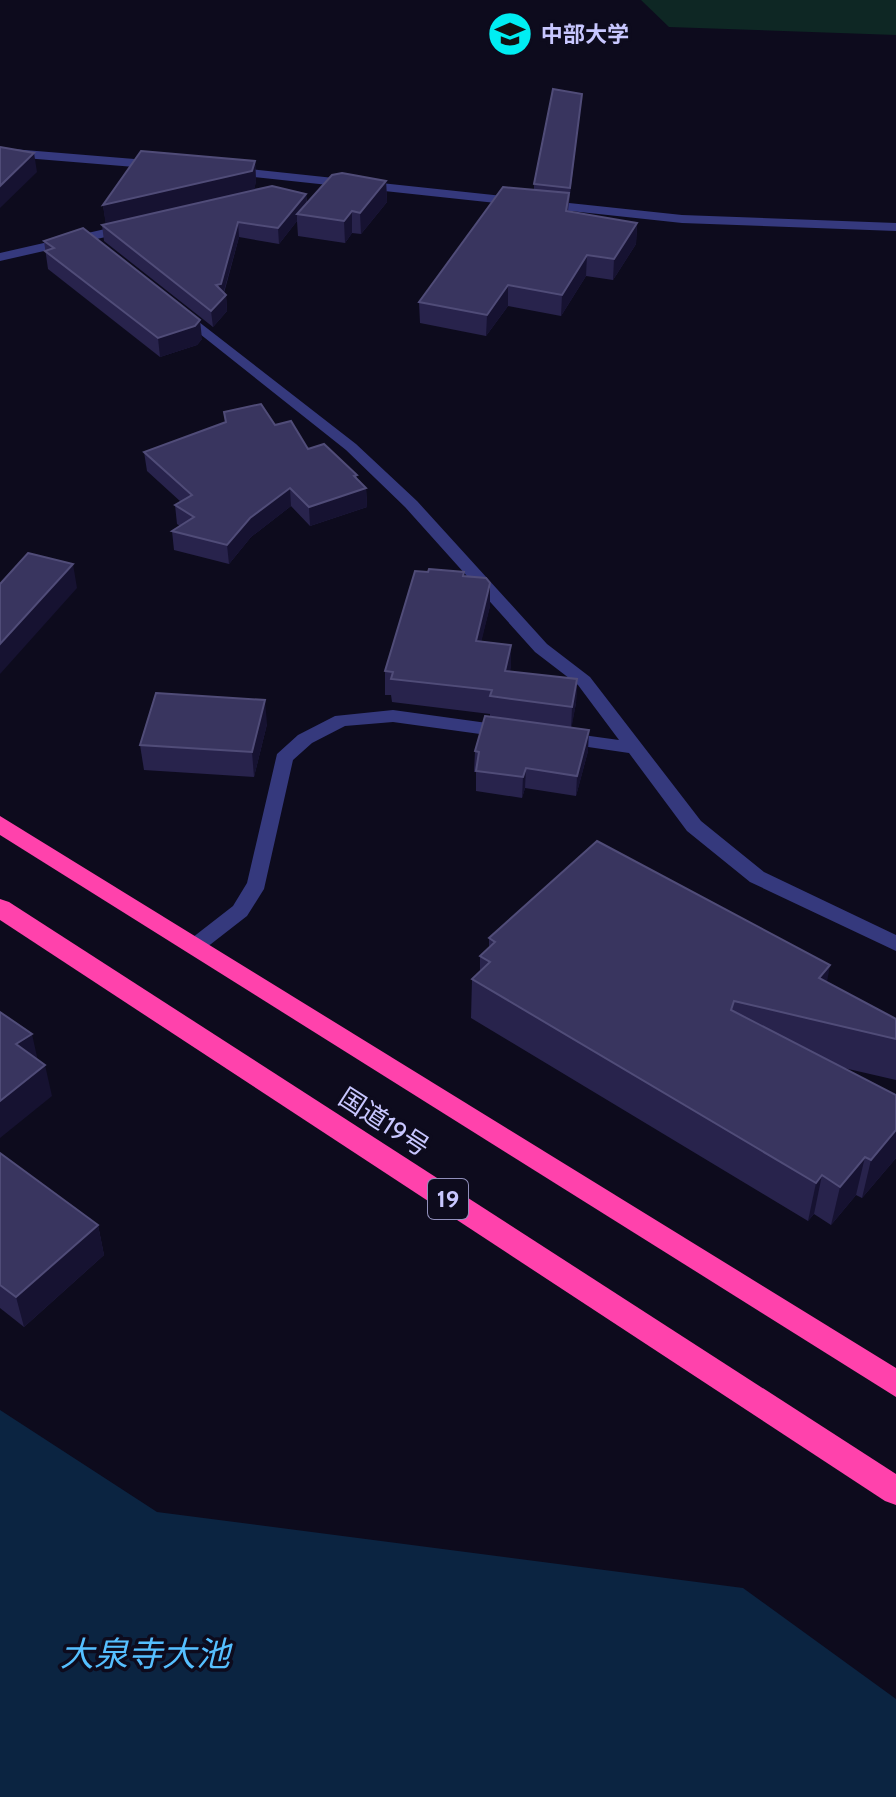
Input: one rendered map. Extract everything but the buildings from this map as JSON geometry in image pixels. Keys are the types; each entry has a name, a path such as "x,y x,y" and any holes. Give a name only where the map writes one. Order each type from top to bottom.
{"highway":[{"name":"国道19号","path":"0,824 896,1384"},
{"name":"国道19号","path":"0,908 896,1491"}],"street":[{"path":"0,152 173,166"},
{"path":"221,170 682,219 896,227"},
{"path":"286,192 301,188 315,178"},
{"path":"0,257 93,242 148,223"},
{"path":"171,304 351,447 411,504 541,648 584,681 694,826 757,877 896,944"},
{"path":"195,946 240,911 257,884 284,758 305,739 341,720 393,716 636,748"}],"green space":[{"path":"641,0 896,0 896,35 669,27"}],"water":[{"name":"大泉寺大池","path":"0,1410 157,1512 743,1588 896,1699 896,1797 0,1797"}],"place":[{"name":"中部大学","path":"510,34"}]}
